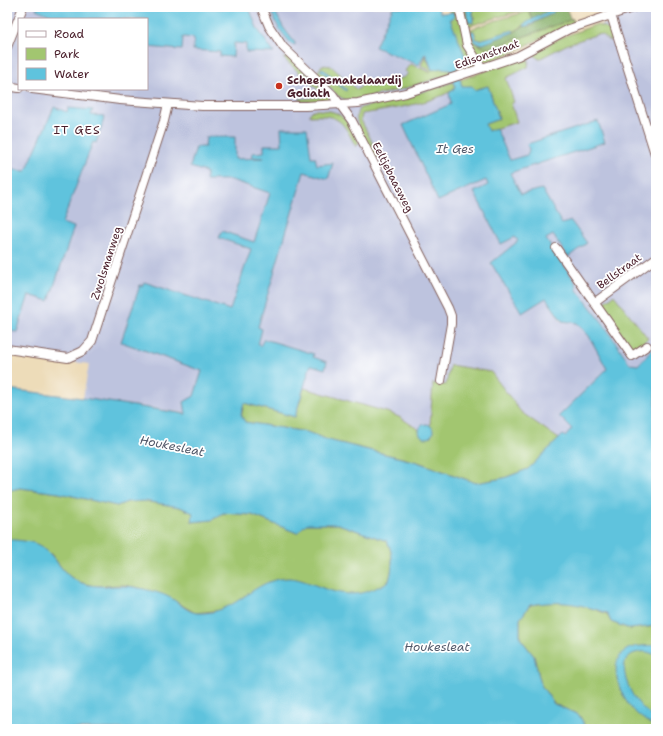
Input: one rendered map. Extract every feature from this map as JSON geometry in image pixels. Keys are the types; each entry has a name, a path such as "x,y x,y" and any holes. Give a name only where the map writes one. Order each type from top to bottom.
{"street":[{"path":"19,18 23,7"},
{"name":"Eeltjebaasweg","path":"261,7 269,26 283,48 342,104 414,240 451,316 441,382"},
{"path":"459,7 467,45 482,68"},
{"name":"Edisonstraat","path":"41,90 168,104 244,107 342,104 380,99 406,93 518,56 569,29 635,7"},
{"path":"611,15 656,157"},
{"path":"7,47 18,20"},
{"path":"7,86 18,88"},
{"name":"Zwolsmanweg","path":"7,349 68,358 83,351 92,341 164,121 168,104"},
{"name":"Bellstraat","path":"556,248 632,356 647,346"},
{"name":"Bellstraat","path":"594,303 656,258"}],"shaded area":[{"path":"7,7 393,7 375,47 419,65 426,54 450,70 455,88 452,104 403,125 438,201 486,179 489,185 475,192 501,244 515,236 519,241 523,312 546,298 561,321 577,323 589,336 607,369 559,416 572,429 565,437 563,435 559,439 521,412 491,372 450,365 446,385 433,383 430,425 419,429 401,418 245,422 83,398 89,364 7,353"},
{"path":"609,7 656,7 656,347 634,371 535,230 483,132 483,77 524,60 599,25 609,23"}],"green space":[{"path":"450,7 457,7 475,62 475,66 458,72 457,68 459,64 456,35 450,19 454,17 454,12 451,12"},
{"path":"463,7 466,7 468,22 474,19 473,11 475,7 522,7 523,10 467,26"},
{"path":"541,7 572,7 567,10 570,18 573,19 494,47 485,48 478,44 514,32 524,26 529,26 553,13 550,10 533,20 529,11"},
{"path":"529,11 533,20 515,31 480,40 476,39 474,31 471,31 474,42 481,46 494,47 573,19 574,23 488,62 480,57 473,49 469,39 468,30"},
{"path":"595,25 602,26 610,30 614,39 610,41 598,34 568,44 539,59 535,56 535,52 560,38"},
{"path":"425,55 432,70 441,67 442,69 450,70 451,74 403,89 355,100 346,100 338,96 316,74 322,65 331,66 357,90 365,83 372,87 405,77 408,73 405,71 410,64 430,72 430,70 421,66"},
{"path":"283,58 291,58 330,97 328,100 302,102 299,99 325,96"},
{"path":"522,58 529,60 528,67 506,78 514,102 511,103 517,122 487,131 485,124 499,119 488,86 474,90 462,86 460,80"},
{"path":"453,82 455,88 436,98 411,105 362,114 361,120 380,158 374,157 358,126 357,113 360,108 409,96"},
{"path":"313,110 331,111 342,117 359,142 356,147 348,131 339,121 328,116 310,116 310,113"},
{"path":"614,295 648,338 633,351 601,305"},
{"path":"450,365 491,372 521,412 559,439 528,469 504,478 476,483 418,462 328,440 307,432 245,422 241,418 244,403 295,417 304,388 390,413 401,418 430,437 433,433 430,425 433,383 446,385"},
{"path":"20,488 59,493 117,506 127,502 144,501 180,507 193,513 192,522 212,520 223,513 252,515 297,533 305,524 338,524 387,541 392,556 389,581 375,590 359,595 336,594 310,584 246,595 233,605 222,610 195,613 170,598 140,588 124,585 93,586 79,582 67,575 51,554 7,539 7,491"},
{"path":"554,601 581,604 607,614 611,622 630,629 656,626 656,729 587,729 579,715 554,704 541,685 534,656 520,638 520,619 530,605"}],"water":[{"path":"37,7 170,7 176,9 181,7 234,9 249,7 257,28 274,53 246,52 246,44 234,43 233,57 220,56 220,52 193,50 194,38 183,37 182,50 148,47 148,18 57,18 36,9"},
{"path":"269,7 273,7 283,27 295,45 292,45 279,29"},
{"name":"Houkesleat","path":"393,7 437,7 441,13 454,12 454,17 450,19 466,58 457,68 462,86 472,86 474,90 488,86 499,119 485,124 488,131 496,128 510,160 527,155 529,150 527,144 598,121 605,142 510,173 521,194 542,189 562,224 571,221 587,243 568,257 553,235 546,239 576,283 577,290 603,323 630,364 638,365 656,346 656,626 630,629 611,622 607,613 569,603 541,603 530,605 520,619 520,638 534,656 541,685 554,704 579,715 587,729 7,729 7,539 30,542 42,547 52,556 68,575 79,582 94,586 124,586 160,593 171,598 187,609 197,613 211,612 223,608 265,584 276,580 289,578 295,579 335,592 353,594 379,587 389,581 392,561 391,551 387,541 338,524 306,524 297,533 252,515 223,513 212,520 192,522 193,513 180,507 144,501 127,502 117,506 59,493 20,488 7,491 7,389 83,398 186,414 184,402 194,396 202,371 121,342 140,285 142,286 144,282 230,310 251,249 219,238 222,231 254,242 270,193 231,180 206,180 206,172 190,167 196,147 205,147 206,137 235,137 235,159 264,158 253,157 252,153 264,152 264,145 282,145 281,128 307,128 311,157 315,157 317,165 333,163 328,179 304,172 258,327 262,329 258,345 260,346 264,339 314,354 313,357 327,362 325,369 311,365 295,417 244,403 241,414 245,422 307,432 328,440 417,462 476,483 504,478 528,469 563,435 565,437 572,429 559,416 607,369 589,336 577,323 562,321 546,298 522,313 491,263 518,241 515,237 501,244 474,192 488,185 486,180 438,201 403,125 451,104 449,93 455,88 450,70 441,68 432,70 426,54 419,65 375,47"},
{"path":"466,7 475,7 473,11 473,23 468,22"},
{"path":"550,10 554,10 553,13 525,27 524,24"},
{"path":"513,30 514,32 483,44 474,42 470,32 474,31 476,39 480,40"},
{"path":"322,68 347,90 346,91 320,70"},
{"path":"54,107 67,112 68,108 93,110 91,115 105,116 96,143 93,142 62,223 74,227 49,301 29,295 17,332 7,331 7,169 26,171"},
{"path":"423,424 429,424 433,428 433,434 429,438 423,438 419,434 419,428"},
{"path":"656,645 656,656 646,652 635,653 629,656 624,668 627,682 633,695 640,705 656,720 656,728 637,714 628,704 618,682 616,667 622,654 628,649 638,646"}],"place":[{"name":"Scheepsmakelaardij Goliath","path":"279,86"}],"district":[{"name":"IT GES","path":"77,130"}],"water label":[{"name":"It Ges","path":"455,149"}]}
